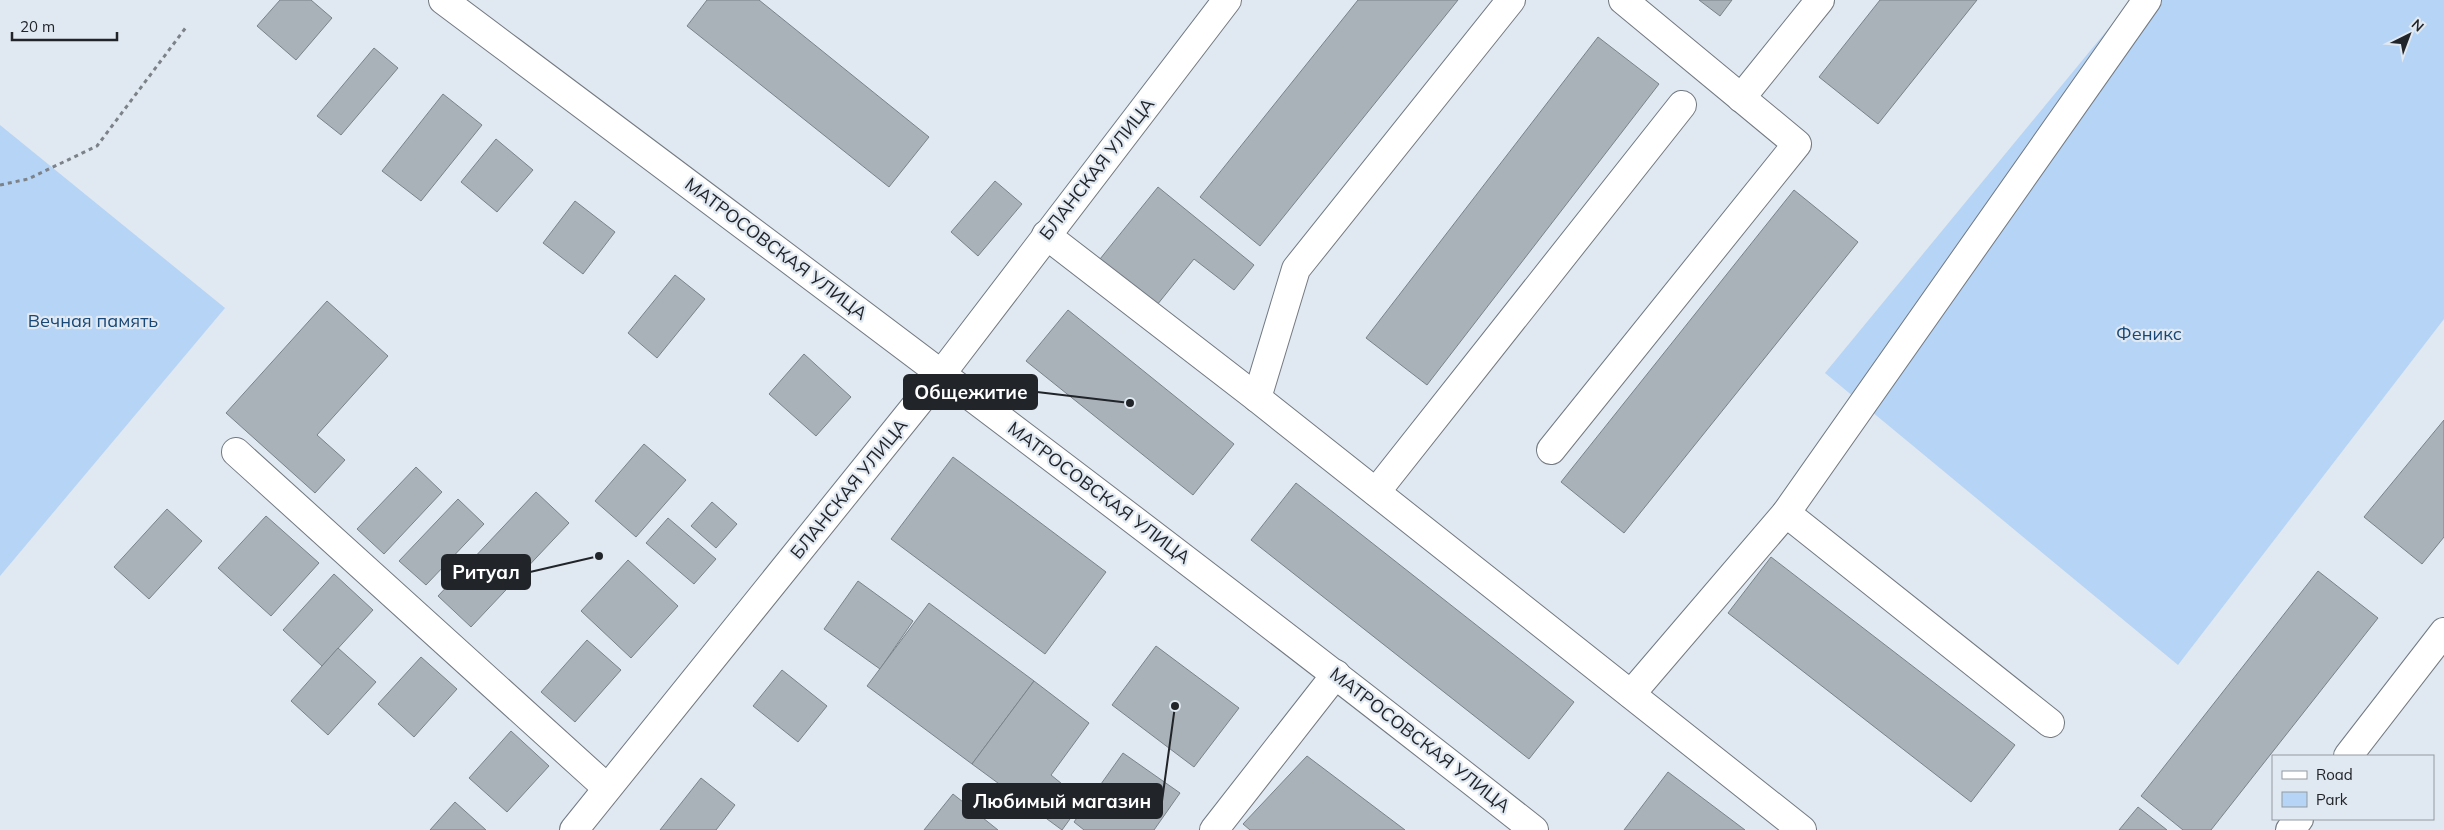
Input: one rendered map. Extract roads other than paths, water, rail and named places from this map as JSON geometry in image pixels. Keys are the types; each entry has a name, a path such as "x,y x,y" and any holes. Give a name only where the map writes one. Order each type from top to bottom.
{"main road":[{"name":"МАТРОСОВСКАЯ УЛИЦА","path":"444,0 942,373 1336,674 1534,830"},
{"name":"БЛАНСКАЯ УЛИЦА","path":"574,830 942,373 1227,0"},
{"path":"1257,398 1296,269 1511,0"},
{"path":"1551,450 1797,144 1623,0"},
{"path":"1742,98 1820,0"},
{"path":"1631,694 1786,513 2147,0"},
{"path":"1376,492 1682,105"},
{"path":"1046,235 1257,398 1802,830"},
{"path":"236,452 607,788"},
{"path":"1786,513 2050,723"},
{"path":"2349,755 2444,632"},
{"path":"1214,830 1336,674"},
{"path":"2290,830 2298,820"}],"place":[{"name":"Общежитие","path":"1130,403"},
{"name":"Ритуал","path":"599,556"},
{"name":"Любимый магазин","path":"1175,706"}],"park label":[{"name":"Вечная память","path":"93,321"},
{"name":"Феникс","path":"2149,334"}]}
